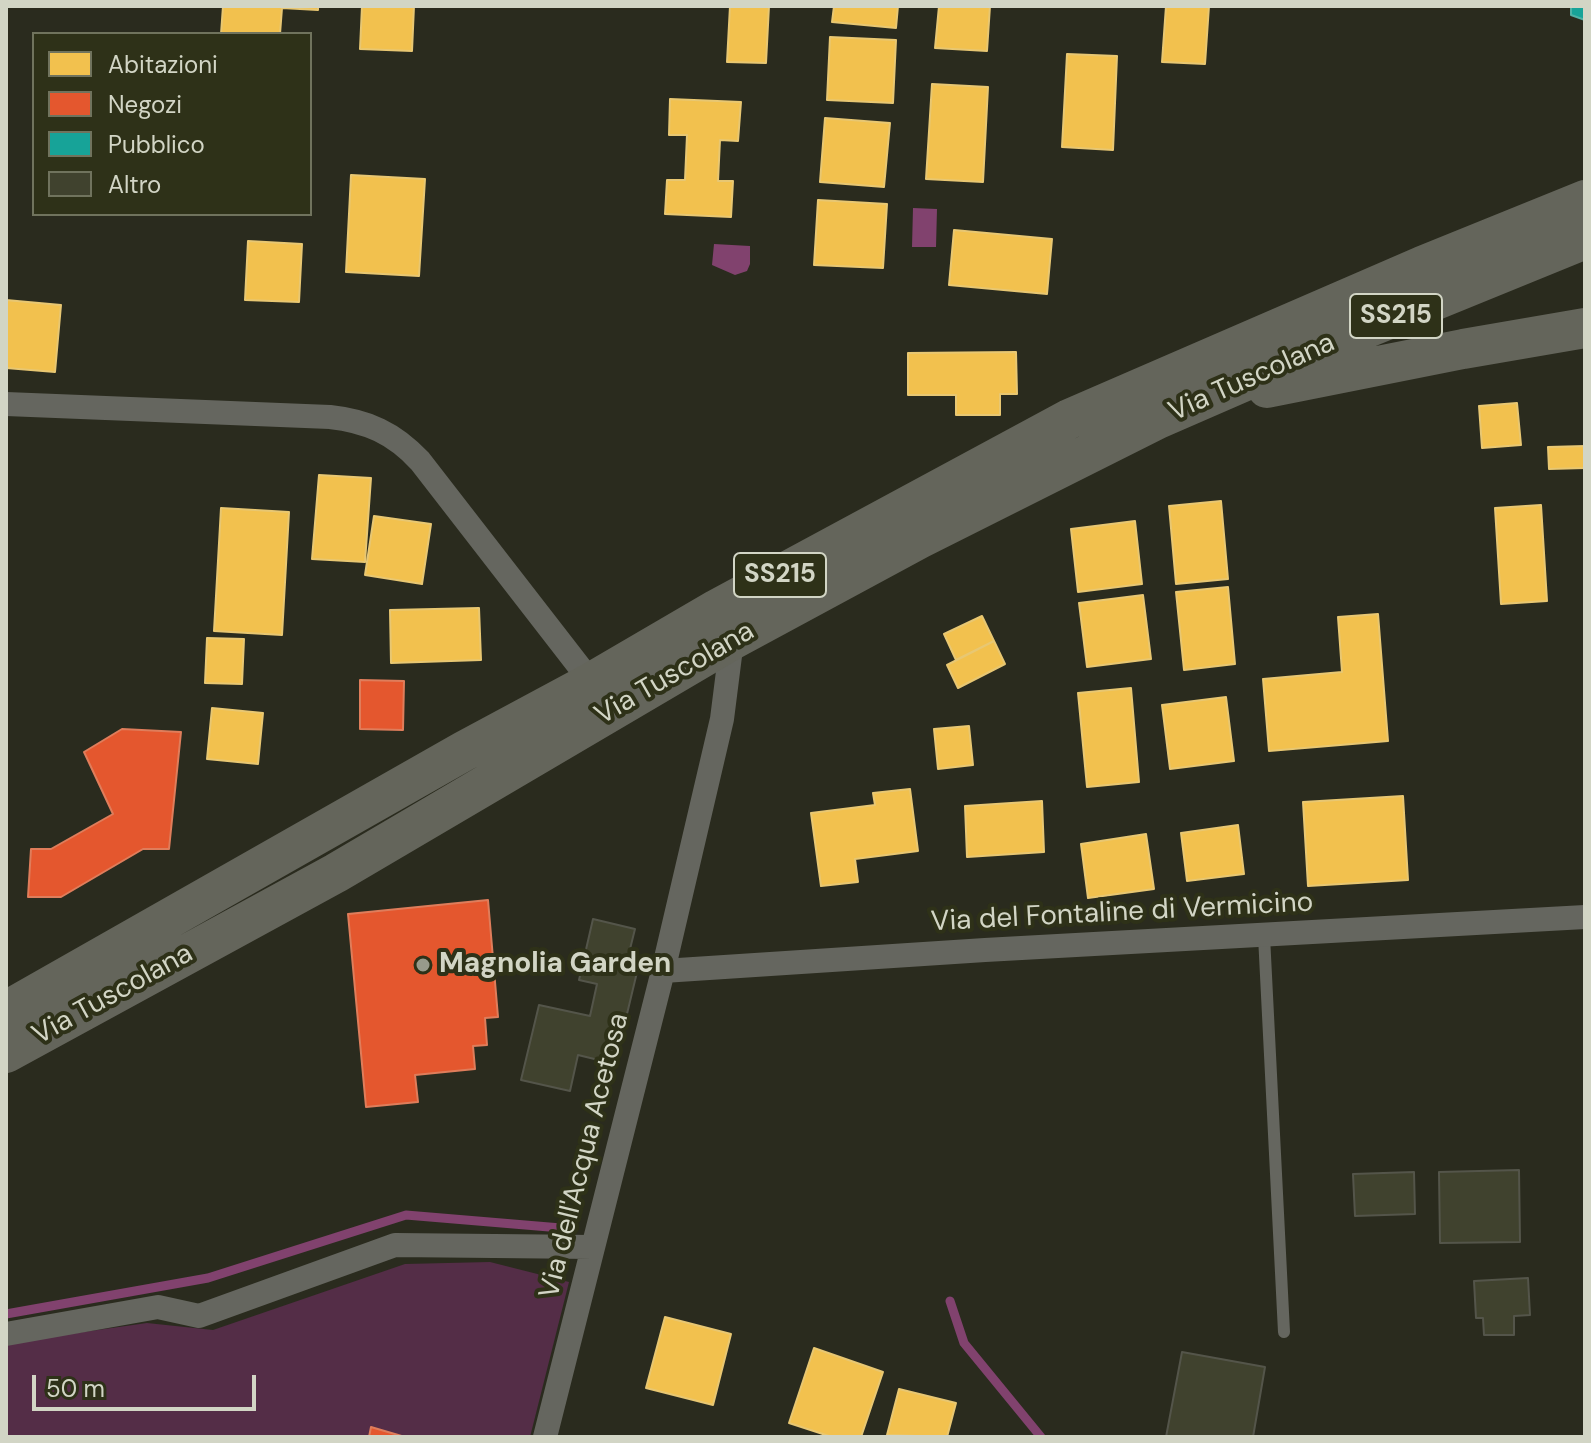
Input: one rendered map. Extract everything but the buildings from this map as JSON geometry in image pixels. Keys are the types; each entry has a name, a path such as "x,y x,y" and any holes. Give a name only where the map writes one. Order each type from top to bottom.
{"main road":[{"name":"Via Tuscolana","path":"6,1053 336,873 602,696 1069,419 1407,272 1585,200"},
{"name":"Via Tuscolana","path":"725,625 919,539 1158,419 1585,239"},
{"path":"1208,397 1278,387 1463,349 1585,328"},
{"name":"Via Tuscolana","path":"6,1011 464,751 602,696"}],"street":[{"path":"6,404 330,417 377,427 400,442 420,461 602,696"},
{"name":"Via dell'Acqua Acetosa","path":"545,1437 663,971 722,719 725,625"},
{"name":"Via del Fontaline di Vermicino","path":"663,971 1585,917"},
{"path":"6,1334 158,1307 199,1316 395,1245 593,1247"}],"lane":[{"path":"1264,936 1284,1332"}],"shaded area":[{"path":"913,208 937,209 936,247 912,247"},
{"path":"714,244 750,246 747,271 735,275 712,265"},
{"path":"490,1262 569,1282 530,1437 6,1437 6,1343 147,1323 213,1330 405,1264"}],"waterway":[{"path":"6,1314 208,1278 406,1215 561,1228"},
{"path":"950,1301 964,1343 1041,1437"}],"place":[{"name":"Magnolia Garden","path":"423,965"}]}
